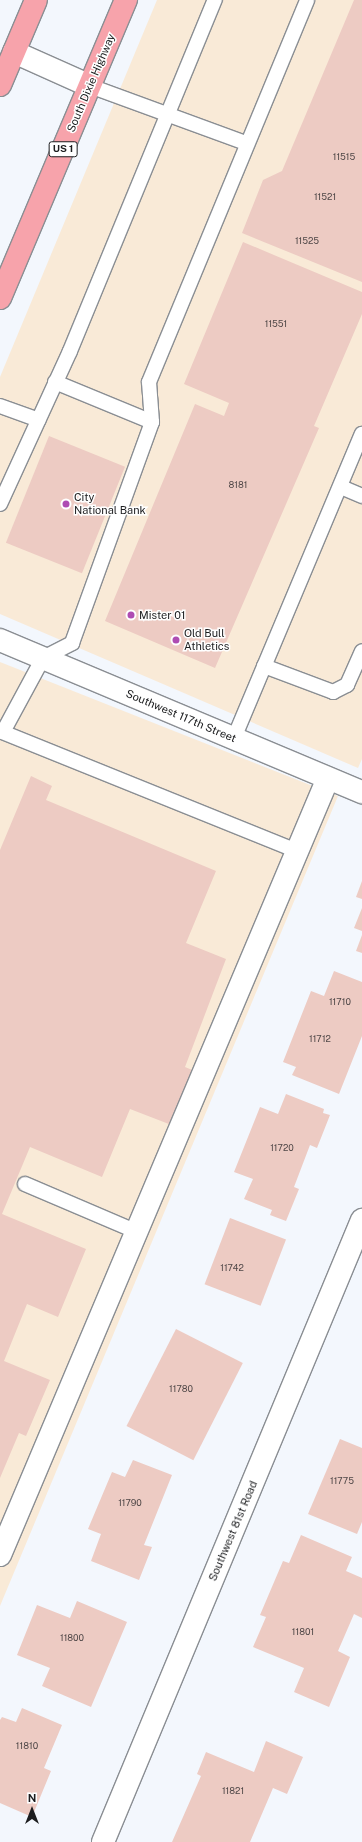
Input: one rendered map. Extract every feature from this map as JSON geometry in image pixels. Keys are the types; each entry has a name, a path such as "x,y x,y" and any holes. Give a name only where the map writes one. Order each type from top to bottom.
{"highway":[{"path":"0,85 36,0"},
{"name":"South Dixie Highway","path":"0,298 126,0"}],"street":[{"path":"14,52 90,86"},
{"name":"Southwest 117th Street","path":"0,640 362,792"},
{"path":"0,1555 135,1231 328,778"},
{"name":"Southwest 81st Road","path":"103,1842 362,1220"}],"lane":[{"path":"0,504 39,420 215,0"},
{"path":"297,851 1,734 43,658 72,643 152,422 149,382 246,143 307,0"},
{"path":"90,86 246,143"},
{"path":"55,382 152,422"},
{"path":"0,406 39,420"},
{"path":"234,738 341,487 362,434"},
{"path":"341,487 362,496"},
{"path":"264,666 333,692 347,685 362,651"},
{"path":"25,1184 135,1231"}],"shaded area":[{"path":"157,0 362,0 362,759 358,768 0,614 0,377"},
{"path":"0,662 338,796 0,1606"}],"building":[{"path":"354,0 362,0 362,282 242,233 263,180 282,171"},
{"path":"243,242 362,292 362,314 314,426 319,428 215,668 105,621 195,404 224,416 229,403 184,384"},
{"name":"City National Bank","path":"49,436 125,467 82,573 6,543"},
{"path":"31,776 52,786 46,800 216,871 186,943 226,959 185,1067 197,1072 174,1126 130,1109 102,1177 30,1147 2,1214 86,1249 58,1317 27,1304 4,1361 50,1380 26,1436 19,1433 0,1478 0,850"},
{"path":"362,881 362,899 356,897"},
{"path":"362,908 362,931 354,928"},
{"path":"362,935 362,953 356,951"},
{"path":"334,971 362,982 362,1036 339,1094 292,1075 296,1067 283,1062 311,991 324,996"},
{"path":"286,1094 324,1109 323,1113 330,1115 317,1148 310,1145 294,1187 299,1189 286,1221 270,1215 272,1210 244,1199 253,1179 234,1172 260,1107 278,1114"},
{"path":"230,1218 286,1240 261,1306 205,1284"},
{"path":"176,1329 243,1363 193,1460 127,1426"},
{"path":"340,1439 362,1448 362,1522 357,1534 308,1514"},
{"path":"133,1460 172,1475 144,1545 152,1547 139,1580 91,1561 101,1534 88,1529 112,1472 125,1477"},
{"path":"301,1535 352,1557 346,1571 362,1578 362,1618 354,1614 338,1651 350,1657 329,1707 294,1692 304,1668 253,1647 266,1617 260,1615 283,1561 289,1563"},
{"path":"77,1601 127,1622 91,1707 42,1686 50,1668 17,1655 37,1605 70,1618"},
{"path":"22,1708 62,1725 44,1768 51,1771 32,1817 0,1803 0,1720 2,1717 16,1722"},
{"path":"266,1741 303,1757 287,1794 273,1788 250,1842 172,1842 201,1776 197,1774 206,1752 254,1772"}],"place":[{"name":"City National Bank","path":"66,504"},
{"name":"Mister 01","path":"131,615"},
{"name":"Old Bull Athletics","path":"176,640"}]}
